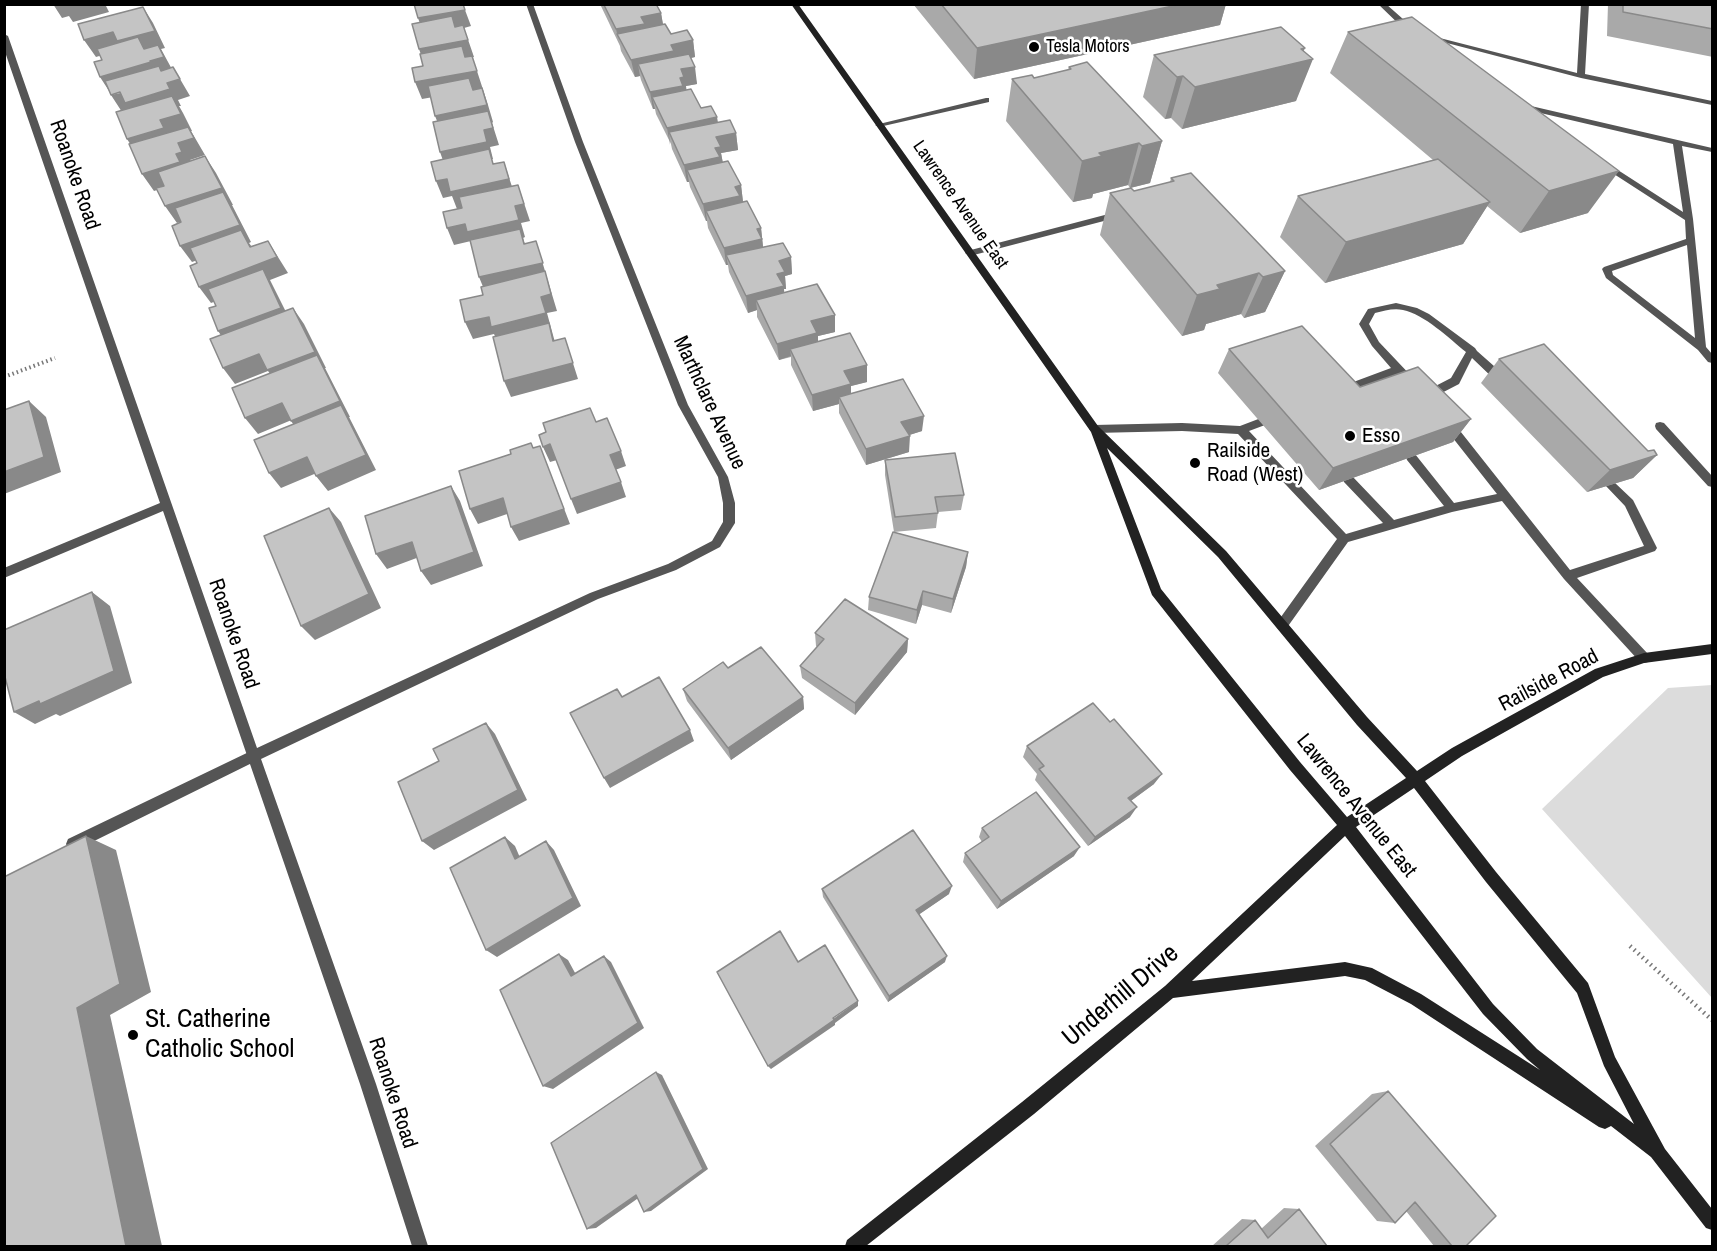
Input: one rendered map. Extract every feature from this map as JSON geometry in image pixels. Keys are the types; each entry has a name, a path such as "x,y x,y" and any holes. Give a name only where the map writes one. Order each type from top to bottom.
{"main road":[{"name":"Lawrence Avenue East","path":"794,4 1094,429 1222,554 1362,721 1417,781 1491,877 1582,988 1609,1061 1659,1155 1713,1222"},
{"name":"Lawrence Avenue East","path":"1094,429 1156,592 1346,826 1488,1009 1532,1054 1659,1155"},
{"name":"Railside Road","path":"1417,781 1457,752 1599,673 1644,658 1713,649"},
{"name":"Underhill Drive","path":"854,1246 1028,1108 1170,991 1346,826 1417,781"},
{"path":"1170,991 1345,969 1367,973 1416,999 1659,1155"}],"street":[{"name":"Marthclare Avenue","path":"57,852 253,756 594,596 672,567 716,544 729,524 729,503 723,477 683,405 579,142 529,4"},
{"path":"1382,4 1413,32"},
{"path":"1581,76 1585,4"},
{"path":"1423,35 1581,76 1713,103"},
{"name":"Roanoke Road","path":"4,36 368,1084 420,1246"},
{"path":"879,125 986,100"},
{"path":"1541,124 1526,111 1531,108 1713,150"},
{"path":"1677,142 1689,219 1701,348"},
{"path":"1600,162 1689,219"},
{"path":"970,253 1129,212"},
{"path":"1691,241 1607,269 1609,276 1713,360"},
{"path":"1433,406 1375,344 1364,324 1371,311 1388,307 1407,307 1472,350 1499,377"},
{"path":"1426,396 1455,381 1472,350"},
{"path":"1332,395 1357,390 1397,370"},
{"path":"1441,415 1568,576 1644,658"},
{"path":"1094,429 1182,427 1241,430 1261,422"},
{"path":"1660,426 1713,483"},
{"path":"1241,430 1344,539"},
{"path":"1411,457 1452,508"},
{"path":"1348,479 1390,525"},
{"path":"1568,576 1651,548 1629,503 1610,485"},
{"path":"1282,625 1344,539 1452,508 1505,496"},
{"path":"4,573 166,505"}],"path":[{"path":"4,377 55,358"},
{"path":"1630,946 1713,1020"}],"shaded area":[{"path":"1712,685 1712,998 1542,809 1668,688"}],"building":[{"path":"414,4 463,4 465,10 418,18"},
{"path":"656,4 661,13 641,17 645,24 616,29 604,5"},
{"path":"941,4 1182,4 977,48"},
{"path":"1623,4 1713,4 1713,29 1623,12"},
{"path":"143,7 155,31 117,41 113,32 84,40 78,24"},
{"path":"452,16 455,27 463,25 468,40 419,49 412,24"},
{"path":"1412,17 1619,171 1549,191 1348,32"},
{"path":"665,24 671,34 687,30 693,40 671,45 674,51 631,60 617,34"},
{"path":"1281,27 1305,48 1301,49 1313,59 1195,87 1183,76 1177,77 1154,55"},
{"path":"138,37 144,49 158,45 164,57 100,77 94,62 102,60 97,49"},
{"path":"462,46 465,57 472,56 477,71 415,82 412,68 423,66 420,54"},
{"path":"689,54 695,67 681,69 684,77 680,78 683,86 650,92 638,64"},
{"path":"1087,62 1162,141 1142,146 1139,143 1099,153 1102,156 1082,161 1012,79 1032,75 1034,78 1071,69 1069,67"},
{"path":"159,66 161,71 173,67 180,79 167,83 170,89 125,103 120,92 111,95 105,81"},
{"path":"469,78 473,90 482,88 487,105 435,116 428,86"},
{"path":"691,89 701,108 711,106 717,117 667,128 652,97"},
{"path":"172,96 181,114 160,120 164,128 127,139 116,112"},
{"path":"488,111 493,128 484,130 487,142 440,152 433,122"},
{"path":"730,120 736,133 716,137 721,147 715,148 720,157 684,165 669,132"},
{"path":"188,127 194,138 178,143 182,152 176,154 180,162 142,174 129,144"},
{"path":"489,149 493,164 504,162 509,179 450,192 447,179 436,181 431,162"},
{"path":"205,156 222,188 165,206 156,188 164,186 158,172"},
{"path":"1438,159 1490,202 1346,242 1298,196"},
{"path":"728,161 741,185 735,187 740,196 703,204 687,170"},
{"path":"1191,173 1285,271 1263,277 1259,273 1217,285 1220,289 1197,295 1110,193 1131,188 1134,191 1174,181 1171,178"},
{"path":"518,185 524,204 515,206 519,220 467,232 465,224 447,228 443,212 462,208 459,197"},
{"path":"223,192 240,225 180,246 172,226 181,222 175,208"},
{"path":"747,201 761,228 757,229 762,239 724,248 706,211"},
{"path":"520,229 524,244 536,241 543,263 479,277 470,240"},
{"path":"241,230 250,247 268,241 277,257 199,287 190,266 197,263 190,248"},
{"path":"783,243 791,257 779,261 785,272 777,274 784,286 746,296 726,255"},
{"path":"263,269 281,308 218,331 209,308 216,306 208,289"},
{"path":"545,271 551,294 541,297 546,313 491,327 489,317 465,322 460,300 483,295 481,287"},
{"path":"817,284 835,315 811,321 817,333 777,344 756,300"},
{"path":"293,308 315,352 267,370 259,354 223,368 210,339"},
{"path":"549,323 553,341 565,338 573,363 504,381 493,337"},
{"path":"1302,326 1360,387 1418,367 1471,419 1333,468 1229,349"},
{"path":"850,333 867,365 844,371 851,384 812,395 790,349"},
{"path":"1544,344 1648,451 1654,450 1657,455 1610,470 1499,359"},
{"path":"317,355 340,401 291,421 282,403 245,418 232,388"},
{"path":"903,379 924,416 901,422 910,436 866,449 839,397"},
{"path":"29,401 44,457 4,472 4,410"},
{"path":"341,405 366,455 316,476 307,457 269,473 254,440"},
{"path":"590,408 596,422 607,418 621,451 610,455 621,482 571,499 550,444 543,447 539,435 546,432 543,423"},
{"path":"531,443 533,448 540,446 564,509 511,527 503,498 470,509 459,471 511,454 510,450"},
{"path":"955,453 964,495 935,497 938,513 895,517 885,460"},
{"path":"451,486 474,552 421,571 412,542 376,554 365,516"},
{"path":"329,508 369,594 301,626 264,536"},
{"path":"893,532 968,552 953,599 923,591 917,610 869,597"},
{"path":"92,592 114,671 40,704 39,701 14,712 4,673 4,630"},
{"path":"845,599 908,639 855,703 800,666 824,639 815,633"},
{"path":"761,647 803,697 728,748 683,689 723,662 728,668"},
{"path":"659,677 690,730 604,778 570,713 617,689 622,697"},
{"path":"1093,703 1110,722 1114,719 1162,774 1128,798 1137,807 1095,837 1039,769 1044,766 1027,746"},
{"path":"486,723 518,790 422,841 398,782 439,761 433,749"},
{"path":"1036,792 1080,847 1001,901 965,853 989,837 982,828"},
{"path":"913,830 952,886 916,910 947,956 889,996 822,889"},
{"path":"86,836 120,984 77,1008 126,1246 4,1246 4,877"},
{"path":"505,837 515,859 546,841 573,898 486,950 450,868"},
{"path":"780,931 798,962 825,945 858,1001 768,1066 717,972"},
{"path":"559,954 571,976 604,956 638,1023 543,1086 500,990"},
{"path":"656,1072 703,1169 644,1212 636,1195 587,1229 551,1143"},
{"path":"1388,1091 1496,1216 1466,1246 1452,1246 1415,1202 1395,1223 1330,1144"},
{"path":"1299,1209 1327,1246 1226,1246 1255,1220 1268,1238"}],"place":[{"name":"Tesla Motors","path":"1034,47"},
{"name":"Esso","path":"1350,436"},
{"name":"Railside Road (West)","path":"1195,463"},
{"name":"St. Catherine Catholic School","path":"133,1035"}]}
